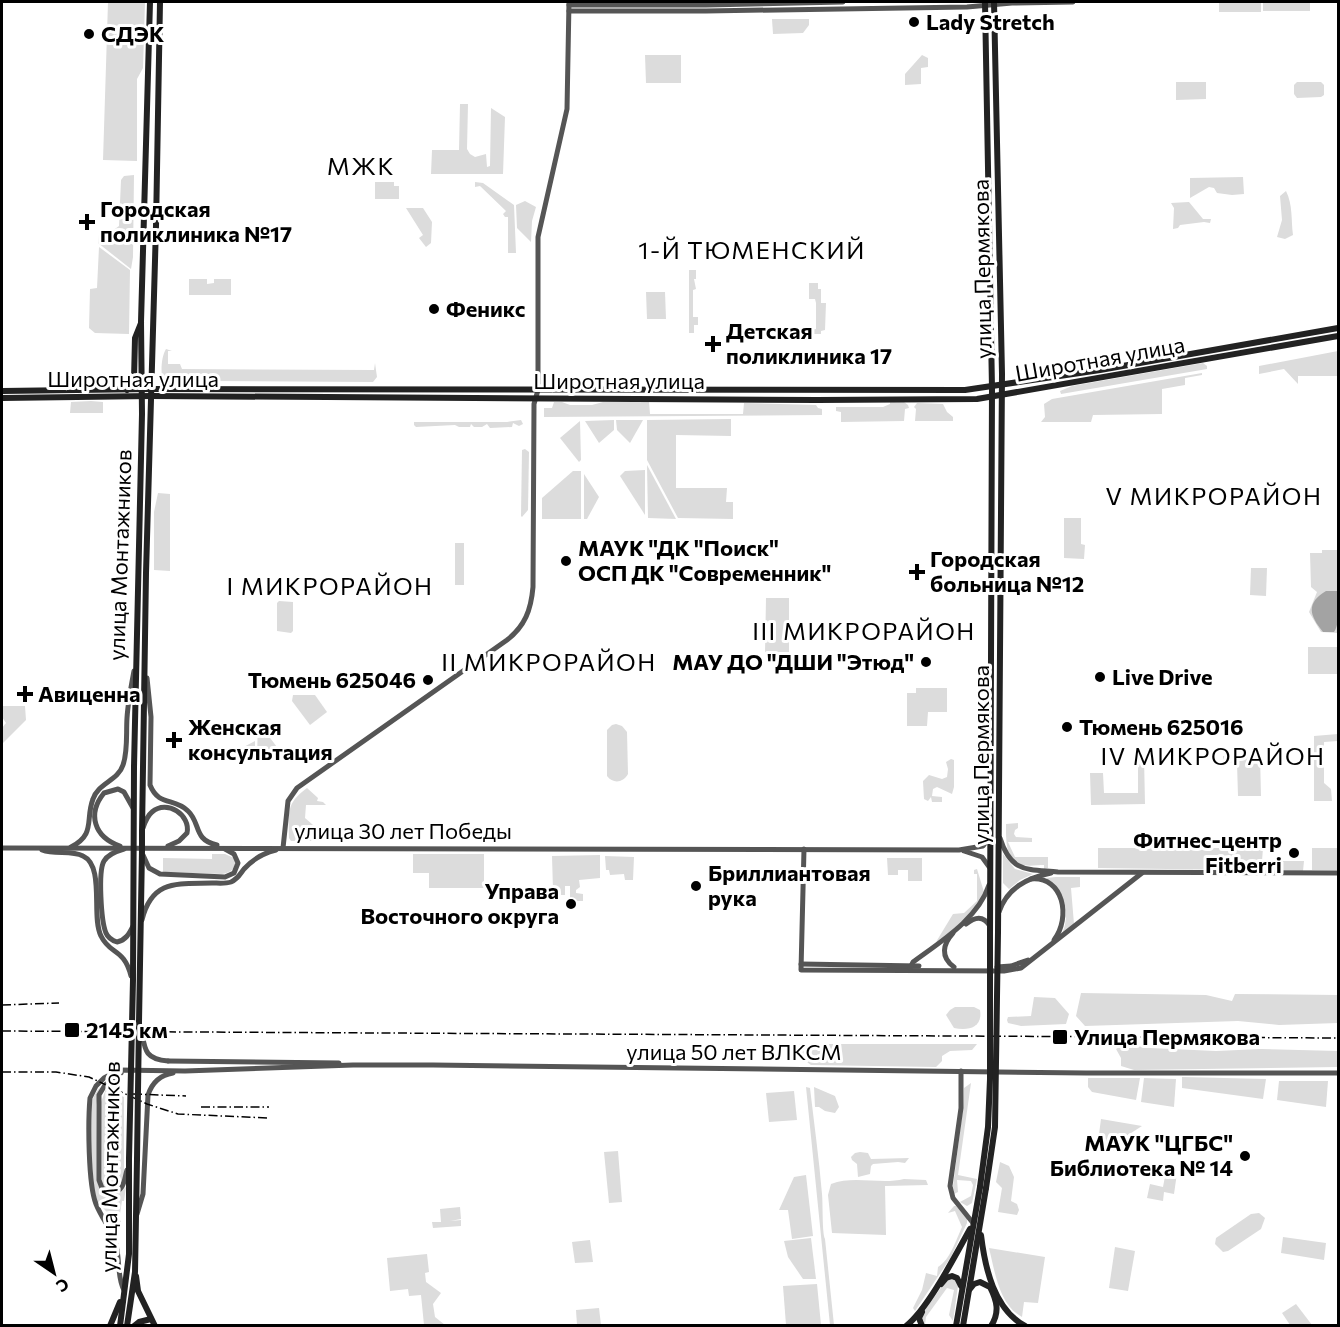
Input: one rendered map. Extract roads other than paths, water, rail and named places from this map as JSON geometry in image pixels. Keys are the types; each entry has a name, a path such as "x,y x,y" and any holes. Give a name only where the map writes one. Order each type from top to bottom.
{"main road":[{"name":"улица Монтажников","path":"120,1326 129,1254 135,667 150,2"},
{"name":"улица Монтажников","path":"127,1326 135,1272 145,646 160,2"},
{"name":"улица Пермякова","path":"965,1290 980,1228 983,1188 995,1118 991,881 992,388 985,3"},
{"name":"улица Пермякова","path":"993,931 998,917 1002,395 994,3"},
{"path":"148,92 153,88 158,92"},
{"path":"988,202 994,205 999,201"},
{"path":"989,213 993,208 999,213"},
{"path":"144,225 149,230 156,226"},
{"path":"127,390 134,380 135,338 141,322"},
{"name":"Широтная улица","path":"151,392 535,398 977,399 1338,328"},
{"name":"Широтная улица","path":"3,395 151,392 965,390 992,388 1338,336"},
{"name":"Широтная улица","path":"3,395 127,390 141,393"},
{"name":"улица Пермякова","path":"963,1326 962,1311 973,1223 976,1204 983,1188"},
{"path":"906,1326 916,1316 942,1277 973,1223"},
{"path":"980,1228 997,1297 1007,1313 1025,1326"},
{"path":"134,1326 139,1322 153,1322 138,1291 135,1272"},
{"path":"922,1326 921,1314 946,1278 952,1276 965,1290 977,1282 983,1282 990,1287 998,1308 991,1326"},
{"path":"110,1326 124,1292"},
{"name":"улица Пермякова","path":"956,1326 962,1311"}],"street":[{"path":"569,6 843,2"},
{"path":"569,6 712,11 1073,2"},
{"path":"142,923 148,903 162,888 178,884 234,881 250,862 283,848 288,801 297,788 474,664 516,633 524,624 529,612 533,587 535,398 538,390 538,237 567,109 569,6"},
{"path":"142,850 149,868 160,874 225,877 234,873 238,863 234,854 210,844 200,836 190,812 184,807 159,798 150,785 152,717 145,646"},
{"path":"69,848 79,843 88,831 93,796 116,776 123,766 128,709 135,667"},
{"path":"126,847 109,842 98,830 98,804 104,793 118,789 124,792 134,809"},
{"path":"142,832 147,817 156,809 176,811 184,816 188,833 179,841 164,848"},
{"path":"998,829 1004,849 1014,864 1023,869 1058,872 1338,873"},
{"path":"960,850 983,846 989,840 991,833"},
{"path":"126,847 106,858 98,877 98,929 101,938 108,946 124,958 133,980"},
{"name":"улица 30 лет Победы","path":"2,848 960,850"},
{"path":"38,848 48,852 84,856 91,862 98,877 104,925 107,935 112,940 123,941 133,926"},
{"path":"804,849 801,967 1012,970 1025,966 1142,873"},
{"path":"960,850 979,856 986,861 991,871"},
{"path":"998,917 1001,906 1010,892 1020,884 1058,872"},
{"path":"910,968 1011,966 1024,962 1045,950 1061,930 1064,909 1060,897 1049,884 1040,879 1030,879"},
{"path":"910,968 974,912 985,896 991,881"},
{"path":"910,968 951,935 977,918 986,921 993,931"},
{"path":"951,935 946,943 944,954 954,967"},
{"path":"139,1022 147,1052 156,1060 332,1062 353,1065"},
{"name":"улица 50 лет ВЛКСМ","path":"129,1071 353,1065 1338,1073"},
{"path":"129,1071 116,1075 99,1095 99,1180 102,1188 109,1193 121,1189 129,1162"},
{"path":"124,1292 121,1285 116,1243 93,1194 89,1106 93,1092 104,1078 113,1072 129,1071"},
{"path":"136,1218 143,1194 148,1095 154,1082 160,1078 185,1071"},
{"path":"961,1071 961,1108 950,1180 952,1195 973,1223"},
{"path":"963,1210 970,1210 976,1204"}],"railway":[{"path":"2,1005 59,1003"},
{"path":"2,1031 1338,1038"},
{"path":"2,1072 56,1072 89,1077 147,1104 178,1114 268,1118"},
{"path":"133,1094 186,1096"},
{"path":"201,1107 269,1107"}],"place":[{"name":"Lady Stretch","path":"914,22"},
{"name":"СДЭК","path":"89,34"},
{"name":"Городская поликлиника №17","path":"87,222"},
{"name":"Феникс","path":"434,309"},
{"name":"Детская поликлиника 17","path":"713,344"},
{"name":"МАУК \"ДК \"Поиск\" ОСП ДК \"Современник\"","path":"566,561"},
{"name":"Городская больница №12","path":"917,572"},
{"name":"МАУ ДО \"ДШИ \"Этюд\"","path":"926,662"},
{"name":"Live Drive","path":"1100,677"},
{"name":"Тюмень 625046","path":"428,680"},
{"name":"Авиценна","path":"25,694"},
{"name":"Тюмень 625016","path":"1067,727"},
{"name":"Женская консультация","path":"174,740"},
{"name":"Фитнес-центр Fitberri","path":"1294,853"},
{"name":"Бриллиантовая рука","path":"696,886"},
{"name":"Управа Восточного округа","path":"571,904"},
{"name":"2145 км","path":"72,1030"},
{"name":"Улица Пермякова","path":"1060,1037"},
{"name":"МАУК \"ЦГБС\" Библиотека № 14","path":"1245,1156"}],"district":[{"name":"МЖК","path":"361,167"},
{"name":"1-Й ТЮМЕНСКИЙ","path":"752,251"},
{"name":"V МИКРОРАЙОН","path":"1214,497"},
{"name":"I МИКРОРАЙОН","path":"330,587"},
{"name":"III МИКРОРАЙОН","path":"864,632"},
{"name":"II МИКРОРАЙОН","path":"549,663"},
{"name":"IV МИКРОРАЙОН","path":"1213,757"}]}
